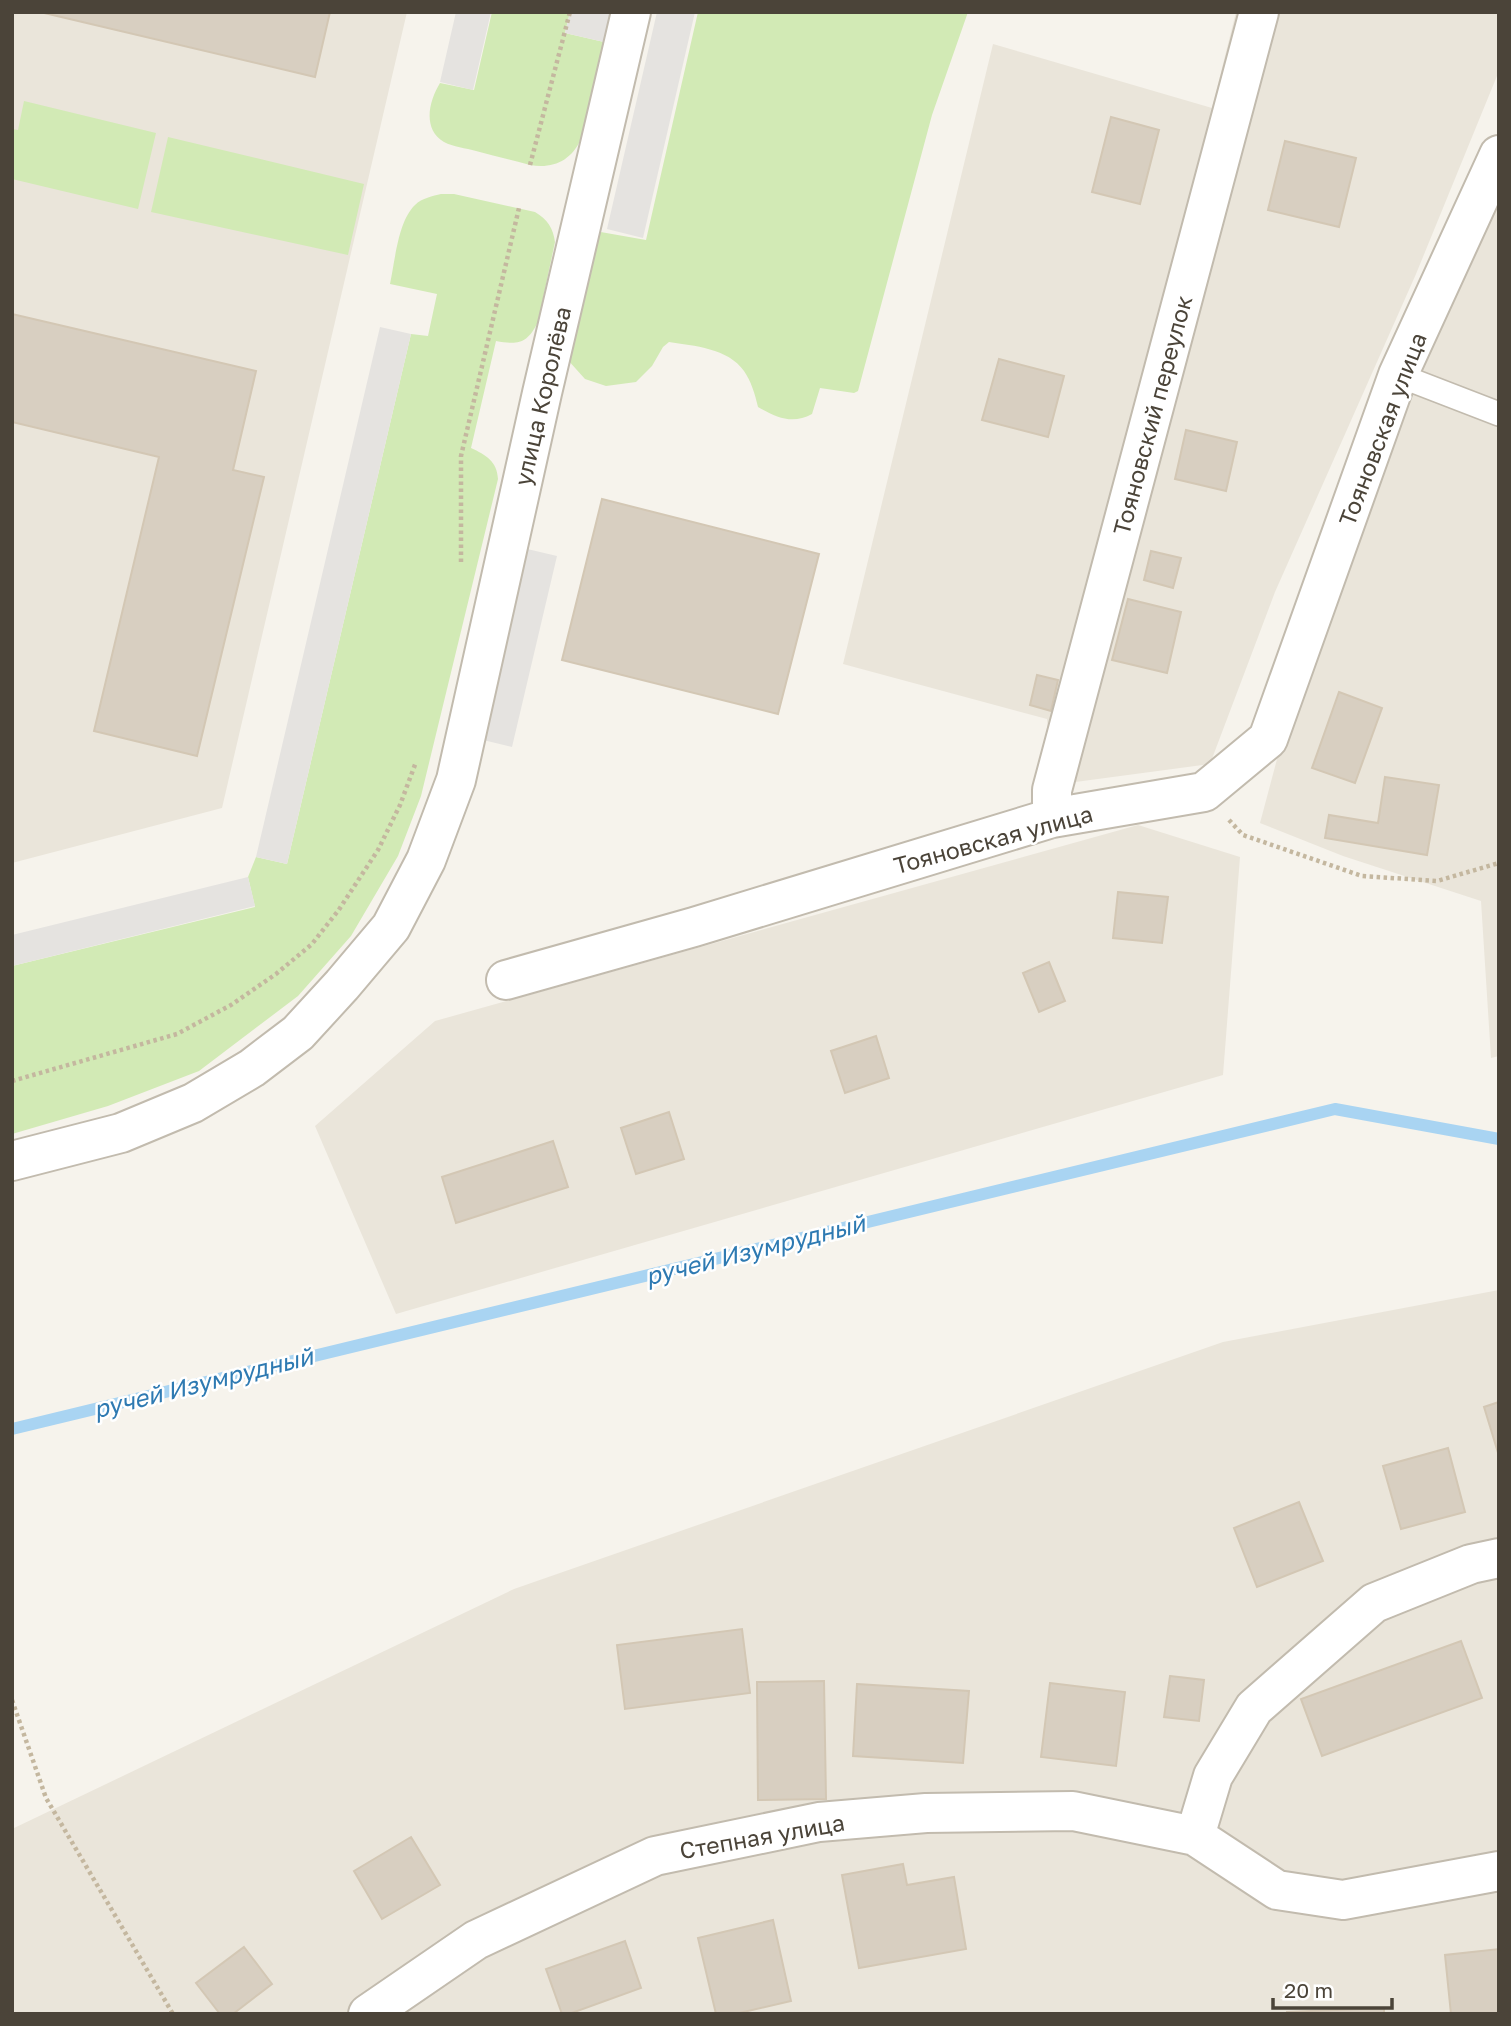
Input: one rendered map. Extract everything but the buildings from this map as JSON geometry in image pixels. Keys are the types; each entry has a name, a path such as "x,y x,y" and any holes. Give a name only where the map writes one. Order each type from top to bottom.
{"street":[{"name":"улица Королёва","path":"12,1161 121,1133 193,1103 252,1068 298,1032 391,927 426,860 456,780 541,393 631,12"},
{"name":"Тояновский переулок","path":"1052,818 1052,790 1259,12"},
{"name":"Тояновская улица","path":"506,981 1052,818 1204,792 1268,739 1398,375 1499,155"},
{"path":"1195,1836 1213,1776 1254,1708 1374,1603 1471,1564 1499,1558"},
{"name":"Степная улица","path":"368,2014 476,1940 655,1856 819,1822 926,1814 1073,1811 1195,1836 1277,1890 1343,1900 1499,1871"}],"lane":[{"path":"1398,375 1499,414"}],"path":[{"path":"530,164 570,12"},
{"path":"461,565 461,456 519,208"},
{"path":"12,1081 177,1034 231,1005 276,974 312,944 338,911 378,850 417,761"},
{"path":"1204,792 1243,835 1362,877 1437,881 1499,863"},
{"path":"12,1700 46,1798 173,2014"}],"shaded area":[{"path":"12,12 407,12 222,808 12,863"},
{"path":"456,12 491,12 473,90 440,82"},
{"path":"570,12 611,12 604,42 565,33"},
{"path":"657,12 695,12 643,238 607,229"},
{"path":"1236,12 1499,12 1499,71 1416,274 1275,592 1210,764 1053,785 1047,719 843,664 993,44 1212,108"},
{"path":"1499,195 1499,1056 1491,1058 1481,901 1343,856 1260,823 1280,748 1416,382"},
{"path":"380,327 411,334 287,864 256,857"},
{"path":"523,548 557,556 512,747 479,739"},
{"path":"1138,825 1240,857 1223,1075 396,1314 315,1126 435,1021"},
{"path":"248,877 255,906 12,966 12,935"},
{"path":"1499,1290 1499,2014 12,2014 12,1829 514,1589 1223,1342"}],"green space":[{"path":"492,12 570,12 565,33 604,42 581,139 572,153 560,162 546,166 530,165 451,145 444,142 433,130 430,122 431,106 440,83 474,90"},
{"path":"698,12 968,12 932,115 858,391 854,393 820,388 812,414 798,419 784,418 758,407 753,388 744,371 729,357 710,349 669,342 652,366 636,382 606,386 585,379 567,359 595,231 646,240"},
{"path":"24,101 156,133 138,209 12,179 12,129 18,130"},
{"path":"168,137 364,184 348,255 151,212"},
{"path":"441,194 454,194 535,212 549,225 555,242 538,322 534,329 526,339 516,343 496,341 471,448 490,459 498,479 421,796 398,856 351,936 298,996 199,1071 108,1106 12,1134 12,966 255,907 248,877 256,857 287,864 411,334 428,336 437,294 390,284 398,242 409,212 415,205"}],"waterway":[{"name":"ручей Изумрудный","path":"12,1429 1335,1109 1499,1139"}]}
